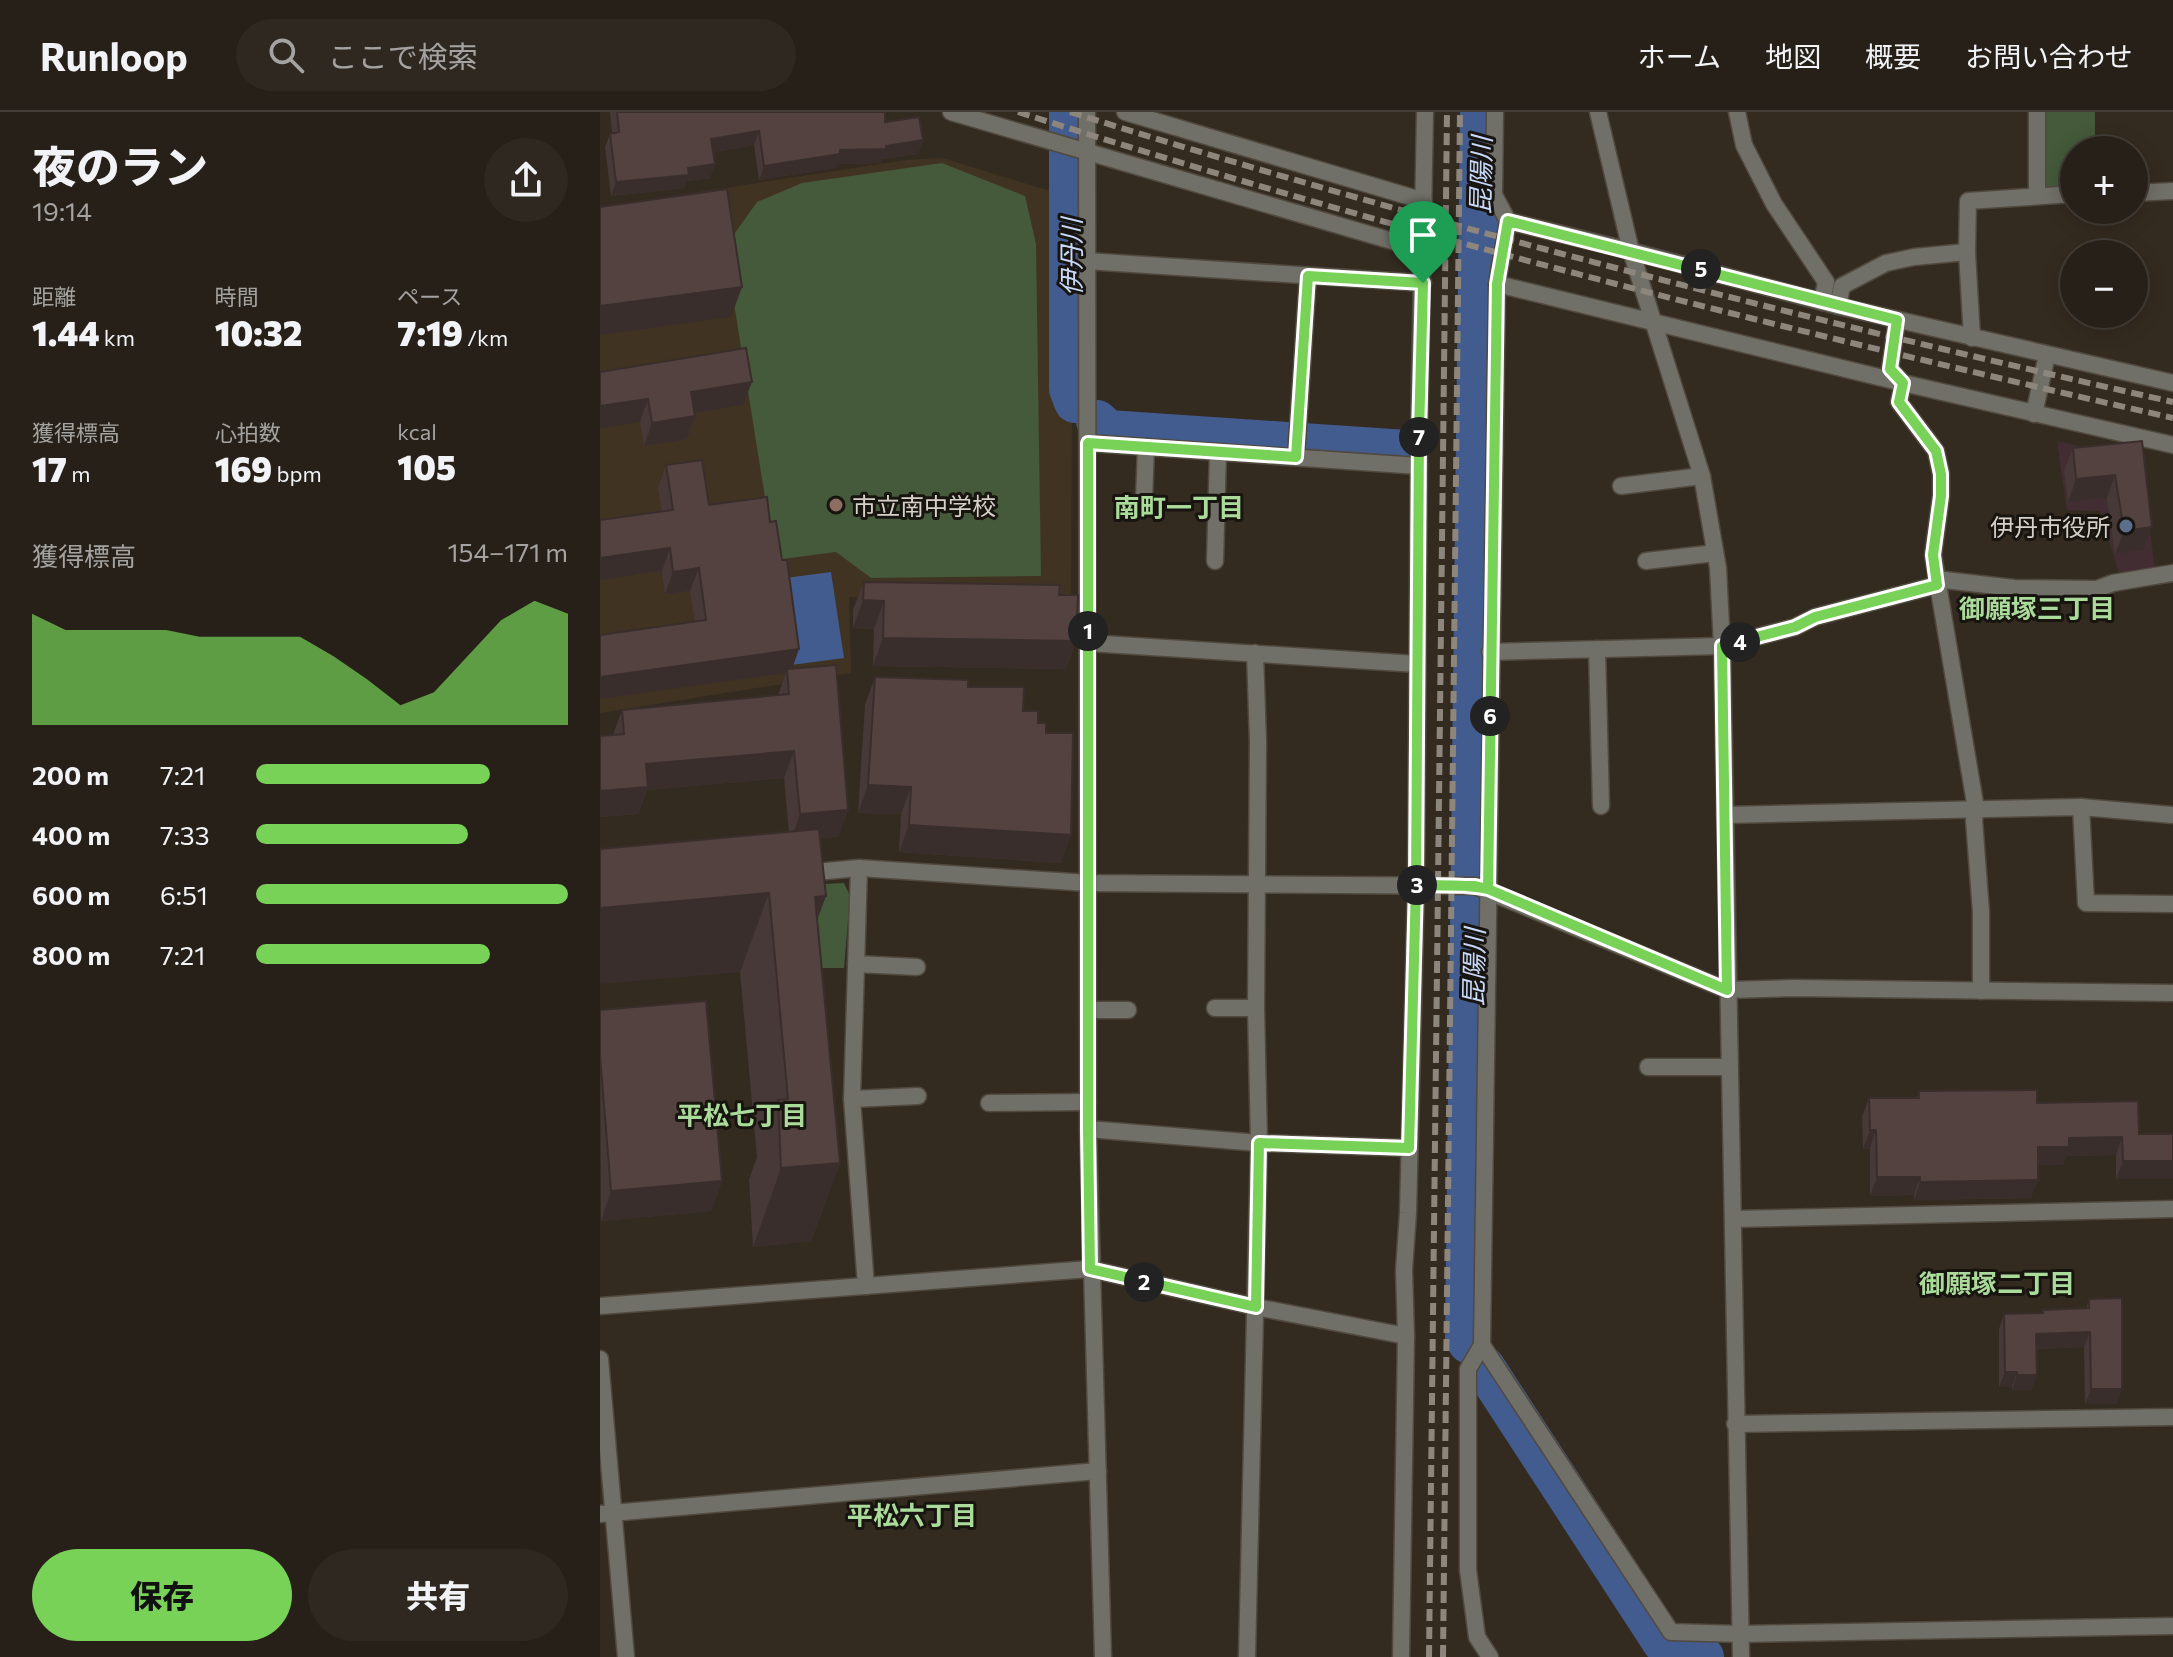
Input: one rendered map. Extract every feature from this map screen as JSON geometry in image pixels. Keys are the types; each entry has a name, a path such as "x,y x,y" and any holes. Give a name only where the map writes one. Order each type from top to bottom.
{"street":[{"path":"951,112 1423,250"},
{"path":"1087,112 1076,150 1086,261 1088,1129 1103,1657"},
{"path":"1125,112 1424,201"},
{"path":"1401,1657 1406,1336 1404,1270 1416,885 1425,112"},
{"path":"1490,1657 1477,1637 1468,1570 1468,1369 1482,1345 1497,284 1508,221 1494,195 1495,112"},
{"path":"1598,112 1631,251 1702,476 1715,553 1722,646 1741,1657"},
{"path":"1737,112 1744,145 1774,204 1826,282 1830,304"},
{"path":"2037,112 2037,196"},
{"path":"2148,192 2173,191"},
{"path":"1972,338 1967,252 1968,201 2060,195"},
{"path":"1508,221 1830,304 2173,383"},
{"path":"1830,304 1842,286 1886,263 1967,252"},
{"path":"1086,261 1423,283"},
{"path":"1296,457 1308,276"},
{"path":"1497,284 2173,445"},
{"path":"1897,320 1890,369 1903,383"},
{"path":"2034,414 2047,355"},
{"path":"1903,383 1899,402 1936,451 1941,474 1933,555 1976,809 1981,991"},
{"path":"1088,443 1419,466"},
{"path":"1144,500 1146,447"},
{"path":"1215,561 1218,452"},
{"path":"1621,486 1702,476"},
{"path":"1646,561 1715,553"},
{"path":"1490,652 1722,646 1795,627 1815,617 1936,582 2014,588 2097,589 2113,583 2173,573"},
{"path":"1088,643 1417,664"},
{"path":"1597,649 1601,806"},
{"path":"1247,1657 1259,1143 1255,653"},
{"path":"1725,815 2081,807 2173,815"},
{"path":"2081,807 2086,903 2173,904"},
{"path":"859,868 852,1099 866,1286"},
{"path":"783,875 859,868 1088,883 1475,886 1727,990 1794,988 2173,993"},
{"path":"856,964 917,967"},
{"path":"1215,1008 1256,1008"},
{"path":"1088,1010 1128,1010"},
{"path":"1648,1067 1729,1067"},
{"path":"852,1099 918,1096"},
{"path":"989,1103 1088,1102"},
{"path":"1088,1129 1259,1143 1409,1148"},
{"path":"1733,1219 2173,1209"},
{"path":"600,1306 1090,1269 1256,1307 1406,1336"},
{"path":"1482,1345 1671,1632 1741,1634 2173,1626"},
{"path":"600,1359 608,1513 626,1657"},
{"path":"1735,1424 2173,1417"},
{"path":"608,1513 1098,1471"}],"shaded area":[{"name":"市立南中学校","path":"943,158 1063,195 1062,388 1072,413 1071,604 849,597 851,673 600,713 600,207 907,160"},
{"path":"2057,441 2141,461 2155,570 2120,576 2100,511 2067,510"}],"green space":[{"path":"2042,112 2095,112 2095,136 2060,136 2060,190 2045,191 2042,186"},
{"path":"942,163 1025,196 1036,244 1041,576 871,578 836,552 775,560 725,247 757,202 802,183"},
{"path":"844,883 850,896 844,968 810,968 803,885"}],"water":[{"path":"831,572 844,658 791,665 778,579"}],"building":[{"path":"617,112 885,112 885,122 919,117 923,140 886,146 886,149 840,150 840,154 764,166 759,131 711,139 715,164 688,168 689,175 616,182 610,134 619,132"},
{"path":"727,189 742,287 600,306 600,207"},
{"path":"746,348 752,382 691,392 695,416 652,423 648,399 600,406 600,372"},
{"path":"2142,441 2152,527 2124,531 2115,475 2076,479 2073,448"},
{"path":"702,460 709,505 767,497 770,522 776,521 782,560 787,560 799,649 600,677 600,635 706,620 699,568 673,572 670,548 600,558 600,520 673,510 666,465"},
{"path":"864,582 1060,585 1059,595 1078,595 1076,641 883,638 884,601 863,600"},
{"path":"836,665 848,810 800,814 794,751 646,764 648,787 600,791 600,736 624,734 622,710 789,694 787,669"},
{"path":"875,677 968,680 968,687 1024,687 1023,711 1038,711 1038,723 1046,723 1046,733 1073,733 1071,835 909,825 911,787 868,785"},
{"path":"819,829 826,896 815,897 840,1163 781,1168 778,1100 788,1099 769,893 600,908 600,849"},
{"path":"706,1001 722,1181 611,1191 600,1056 600,1010"},
{"path":"2037,1090 2037,1103 2138,1101 2139,1134 2173,1134 2173,1161 2123,1161 2122,1137 2069,1138 2069,1147 2038,1147 2038,1180 1920,1182 1920,1177 1877,1177 1876,1130 1870,1130 1869,1098 1919,1098 1919,1091"},
{"path":"2122,1298 2122,1389 2091,1389 2090,1332 2036,1334 2037,1375 2005,1372 2004,1314 2089,1308 2089,1299"}],"waterway":[{"name":"伊丹川","path":"1070,112 1070,389 1075,402"},
{"name":"昆陽川","path":"1469,1343 1466,1338 1481,112"},
{"name":"伊丹川","path":"1097,421 1108,431 1406,451"},
{"name":"昆陽川","path":"1484,1367 1663,1642 1703,1657"}],"railway":[{"path":"1018,112 1304,199 1592,278 2173,418"},
{"path":"1070,112 1343,194 1618,269 1895,338 2173,402"},
{"path":"1429,1657 1447,112"},
{"path":"1443,1657 1460,112"}],"place":[{"name":"市立南中学校","path":"836,505"},
{"name":"伊丹市役所","path":"2126,526"}],"district":[{"name":"南町一丁目","path":"1179,506"},
{"name":"御願塚三丁目","path":"2037,607"},
{"name":"平松七丁目","path":"742,1114"},
{"name":"御願塚二丁目","path":"1997,1282"},
{"name":"平松六丁目","path":"912,1514"}],"route":[{"path":"1423,283 1308,276 1296,457 1088,443 1090,1269 1256,1307 1259,1143 1409,1148 1416,885 1475,886 1488,889 1727,990 1722,646 1795,627 1815,617 1937,585 1933,555 1941,474 1936,451 1899,402 1903,383 1890,369 1897,320 1508,221 1497,284 1488,889 1416,885 1423,283"}]}
